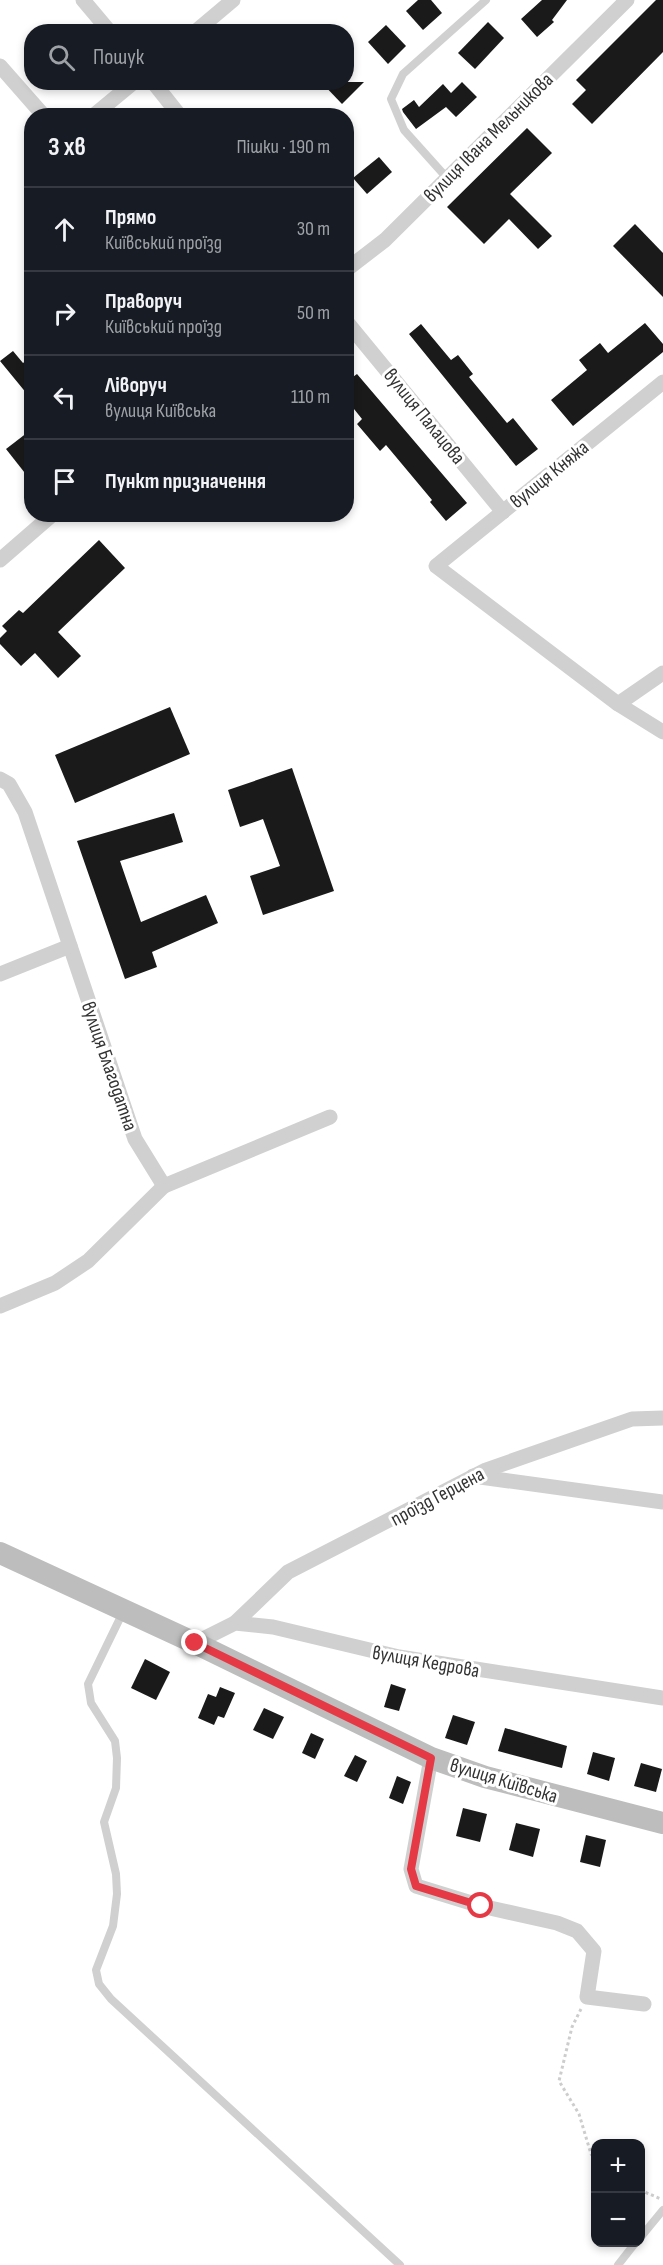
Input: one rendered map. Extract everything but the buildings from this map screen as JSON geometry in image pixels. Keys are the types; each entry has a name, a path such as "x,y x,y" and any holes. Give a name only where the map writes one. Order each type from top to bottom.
{"main road":[{"name":"вулиця Київська","path":"0,1553 195,1643 431,1758 485,1777 663,1823"}],"street":[{"path":"82,0 103,24"},
{"path":"204,24 233,0"},
{"name":"вулиця Івана Мельникова","path":"354,264 385,240 627,0"},
{"path":"0,66 37,108"},
{"path":"103,108 124,90"},
{"path":"159,90 174,108"},
{"name":"вулиця Палацова","path":"354,331 503,512"},
{"name":"вулиця Княжа","path":"618,704 436,566 663,382"},
{"path":"0,560 44,522"},
{"path":"663,673 618,704 663,732"},
{"name":"вулиця Благодатна","path":"0,779 9,784 25,812 135,1139 164,1186"},
{"path":"0,974 70,946"},
{"path":"0,1306 55,1283 88,1261 164,1186 330,1117"},
{"name":"проїзд Герцена","path":"235,1623 288,1572 474,1476 632,1419 663,1418"},
{"path":"474,1476 663,1502"},
{"path":"195,1643 235,1623"},
{"name":"вулиця Кедрова","path":"235,1623 273,1627 323,1641 411,1659 663,1698"},
{"path":"431,1758 411,1869 416,1886 481,1906 557,1923 577,1931 594,1952 587,1997 644,2004"}],"lane":[{"path":"447,177 404,130 395,114 391,99 403,74 486,0"},
{"path":"124,1611 88,1684 91,1703 115,1741 117,1758 116,1788 104,1822 117,1874 117,1894 113,1926 96,1970 99,1984 111,1999 400,2265"},
{"path":"645,2232 663,2210"},
{"path":"618,2265 632,2247"}],"path":[{"path":"587,1997 572,2027 559,2081 579,2114 591,2154"},
{"path":"645,2192 663,2200"}],"route":[{"path":"195,1643 431,1758 411,1869 416,1886 481,1906"}]}
